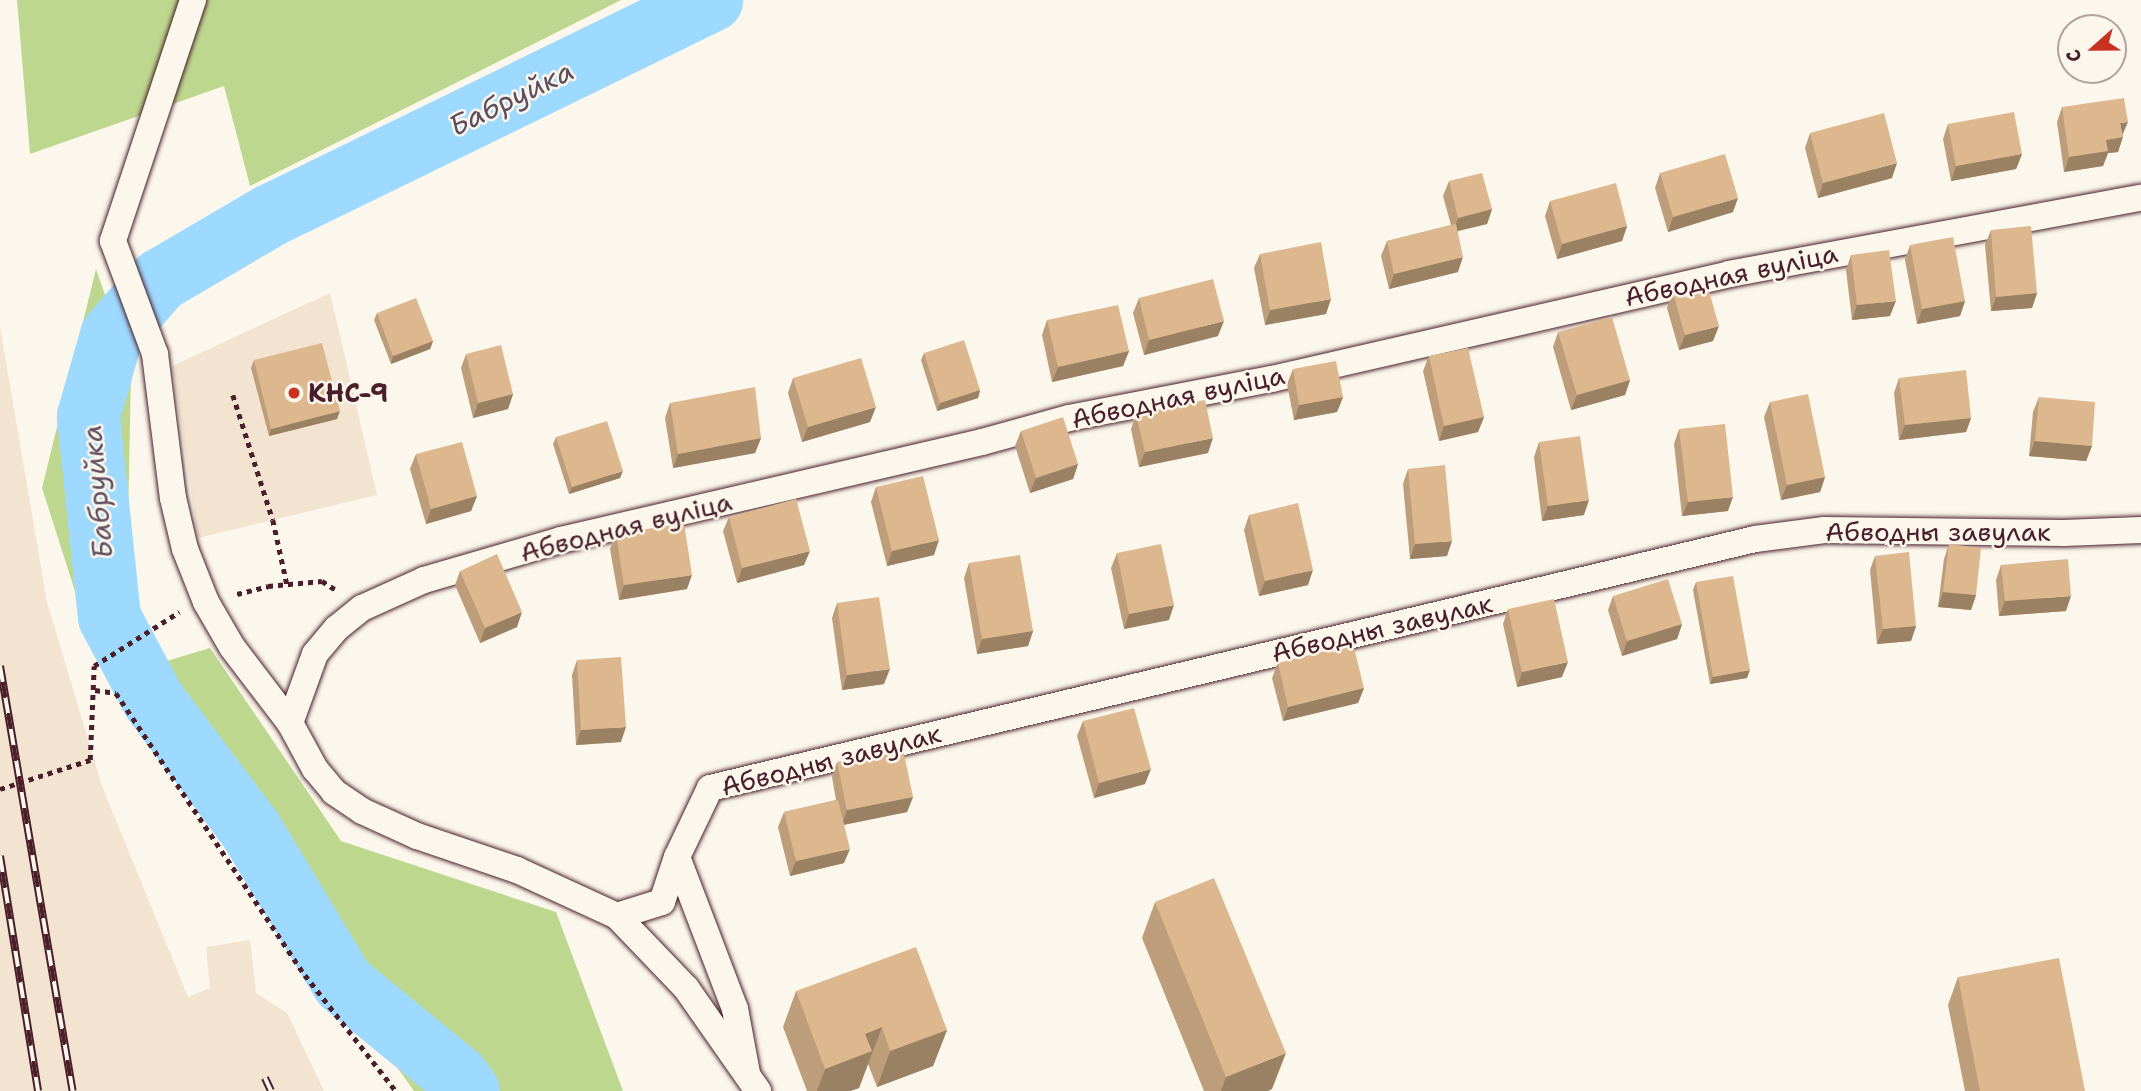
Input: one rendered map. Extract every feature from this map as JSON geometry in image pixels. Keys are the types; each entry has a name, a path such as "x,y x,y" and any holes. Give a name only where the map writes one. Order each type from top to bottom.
{"street":[{"path":"193,0 113,241 155,354 173,498 185,549 206,602 232,647 290,723 315,769 334,792 362,811 417,836 567,891 617,916 686,988 753,1082"},
{"name":"Абводная вуліца","path":"290,723 315,654 337,628 362,608 424,580 561,540 982,442 1069,418 1272,379 1765,266 2141,198"},
{"name":"Абводны завулак","path":"617,916 662,902 677,857 710,788 1755,539 1824,530 2064,533 2141,530"},
{"path":"677,857 735,1009 753,1082"}],"path":[{"path":"233,395 273,520 287,584"},
{"path":"206,602 268,586 322,581 362,608"},
{"path":"0,789 90,760 94,666 169,616"},
{"path":"95,690 116,693 305,975 396,1091"}],"shaded area":[{"path":"330,293 377,495 198,538 172,366"},
{"path":"0,327 47,602 102,786 188,997 210,988 206,947 250,940 256,993 287,1013 324,1091 0,1091"}],"green space":[{"path":"17,0 621,0 250,186 224,86 30,154"},
{"path":"96,269 131,370 127,576 160,663 210,648 341,841 556,912 623,1091 414,1091 88,632 42,488"}],"building":[{"path":"2124,98 2128,122 2120,123 2123,137 2106,140 2108,151 2069,157 2062,107"},
{"path":"2014,112 2022,154 1956,166 1948,124"},
{"path":"1884,113 1897,163 1823,183 1810,133"},
{"path":"1725,154 1738,198 1673,217 1660,173"},
{"path":"1482,173 1492,209 1458,218 1449,181"},
{"path":"1616,183 1627,226 1562,244 1550,201"},
{"path":"1456,224 1463,257 1394,274 1387,241"},
{"path":"2031,226 2037,293 1996,297 1991,230"},
{"path":"1953,237 1965,301 1922,309 1910,245"},
{"path":"1321,242 1331,299 1270,310 1260,254"},
{"path":"1889,250 1896,301 1857,305 1851,255"},
{"path":"1213,279 1224,321 1149,340 1139,298"},
{"path":"1707,284 1719,326 1685,335 1673,293"},
{"path":"416,298 433,341 393,356 377,313"},
{"path":"1118,305 1129,351 1058,367 1047,320"},
{"path":"1612,317 1630,380 1577,395 1558,332"},
{"path":"964,340 980,390 940,403 924,353"},
{"name":"КНС-9","path":"322,343 340,411 271,429 254,360"},
{"path":"501,345 513,394 478,403 466,354"},
{"path":"1468,348 1484,417 1444,426 1429,356"},
{"path":"861,358 876,407 808,427 793,378"},
{"path":"1336,361 1343,397 1299,405 1293,369"},
{"path":"1966,370 1971,418 1905,425 1899,378"},
{"path":"755,387 761,438 678,454 670,403"},
{"path":"1808,394 1825,477 1787,485 1770,402"},
{"path":"2039,397 2095,402 2092,446 2035,441"},
{"path":"1205,400 1213,438 1145,452 1136,414"},
{"path":"1063,417 1078,464 1036,478 1021,431"},
{"path":"607,421 623,471 572,487 556,437"},
{"path":"1725,424 1733,497 1688,502 1679,429"},
{"path":"1580,436 1589,500 1548,506 1539,442"},
{"path":"462,442 477,496 431,509 416,454"},
{"path":"1445,465 1452,541 1415,544 1408,469"},
{"path":"923,476 939,540 892,551 876,487"},
{"path":"796,499 810,551 742,568 729,517"},
{"path":"1298,503 1313,570 1265,581 1249,515"},
{"path":"684,523 692,575 624,585 616,534"},
{"path":"1161,544 1174,605 1129,614 1117,553"},
{"path":"1949,544 1981,548 1976,595 1943,592"},
{"path":"1909,552 1916,626 1883,629 1875,556"},
{"path":"497,554 522,612 485,628 460,571"},
{"path":"1020,555 1033,631 982,639 969,563"},
{"path":"2068,559 2071,596 2005,601 2001,565"},
{"path":"1733,576 1750,670 1713,677 1696,582"},
{"path":"1668,579 1682,624 1627,641 1613,596"},
{"path":"879,597 890,669 847,675 837,603"},
{"path":"1554,599 1568,662 1522,672 1508,609"},
{"path":"1353,644 1364,688 1288,707 1278,663"},
{"path":"621,657 626,727 581,730 577,660"},
{"path":"1134,708 1151,769 1099,783 1083,721"},
{"path":"903,749 913,797 847,810 837,762"},
{"path":"838,800 850,849 796,861 784,812"},
{"path":"1214,878 1286,1053 1226,1077 1155,902"},
{"path":"916,947 947,1030 890,1051 882,1027 865,1034 872,1051 825,1069 796,991"},
{"path":"2059,958 2085,1091 1980,1091 1958,977"}],"waterway":[{"name":"Бабруйка","path":"468,1091 458,1077 343,983 250,829 153,700 109,617 88,416 111,335 159,280 270,215 711,0"}],"railway":[{"path":"0,666 73,1091"},
{"path":"0,856 38,1091"},
{"path":"265,1078 271,1091"}],"place":[{"name":"КНС-9","path":"294,393"}]}
